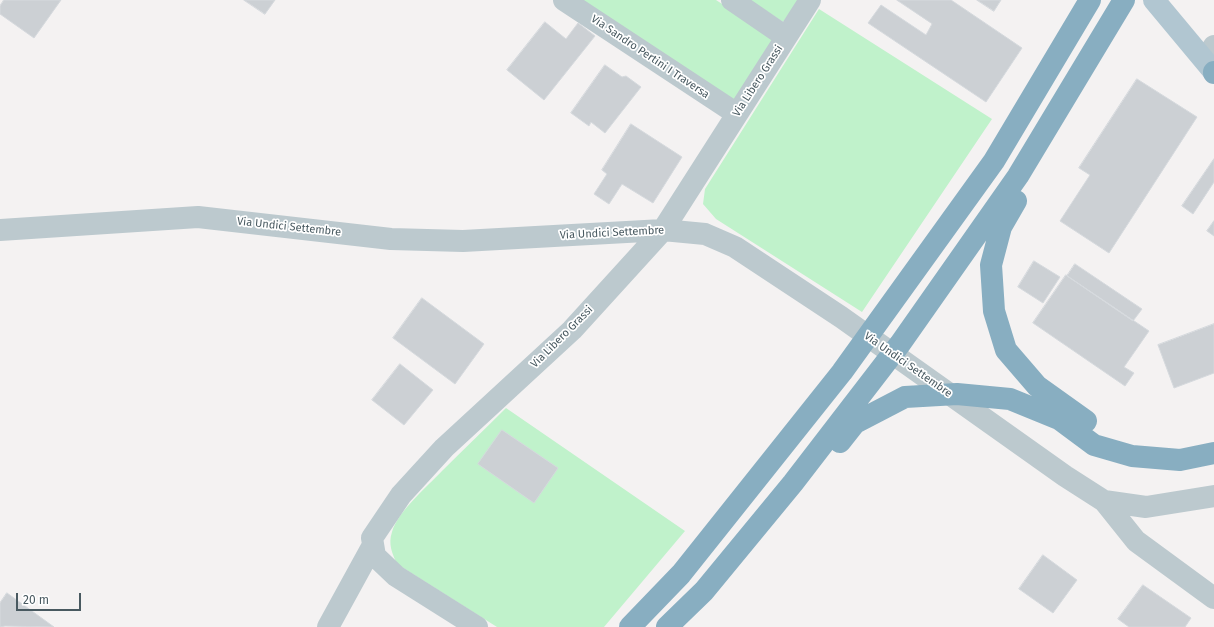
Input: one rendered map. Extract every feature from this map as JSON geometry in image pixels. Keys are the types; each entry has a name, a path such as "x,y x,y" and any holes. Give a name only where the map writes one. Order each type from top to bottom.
{"highway":[{"path":"630,627 681,574 842,372 994,161 1090,0"},
{"path":"667,627 704,591 793,483 900,344 1018,176 1124,0"},
{"path":"1130,0 1116,35 1057,129 1001,227 992,265 994,311 1006,350 1037,386 1099,430 1132,456"},
{"path":"681,627 709,598 758,541 855,423 905,397 957,394 1010,399 1059,419 1094,445 1132,456 1180,460 1214,453"}],"main road":[{"path":"1154,0 1212,65"}],"street":[{"name":"Via Sandro Pertini I Traversa","path":"564,0 736,114"},
{"path":"732,0 786,37"},
{"name":"Via Libero Grassi","path":"328,627 373,545 372,538 401,495 444,448 572,330 663,230 810,0"},
{"name":"Via Undici Settembre","path":"0,230 198,217 391,238 463,241 663,230 705,234 735,246 841,316 1065,476 1104,501 1146,507 1214,496"},
{"path":"1104,501 1136,541 1214,598"},
{"path":"373,545 375,556 396,576 477,627"}],"green space":[{"path":"581,0 716,0 776,39 735,103"},
{"path":"750,0 799,0 783,22"},
{"path":"819,9 992,119 862,312 716,219 703,204 705,189"},
{"path":"506,408 685,531 604,627 497,627 397,564 395,560 390,541 395,524 400,516 421,492"}],"building":[{"path":"4,0 61,0 34,38 0,14 0,6"},
{"path":"244,0 275,0 265,14"},
{"path":"897,0 951,0 1022,48 986,102 868,23 881,5 926,35 932,24"},
{"path":"977,0 1001,0 994,11"},
{"path":"545,22 566,39 578,23 595,36 544,100 507,70"},
{"path":"605,65 622,77 626,76 641,87 605,133 591,122 589,126 571,113"},
{"path":"1137,79 1197,117 1109,253 1060,221 1090,175 1079,168"},
{"path":"631,124 682,157 653,203 622,184 609,204 594,194 607,174 602,170"},
{"path":"1214,159 1214,182 1193,214 1182,206"},
{"path":"1214,221 1214,236 1207,231"},
{"path":"1034,261 1060,277 1043,303 1018,287"},
{"path":"1075,264 1142,309 1133,321 1067,276"},
{"path":"1066,275 1149,331 1124,367 1134,373 1125,386 1033,323"},
{"path":"422,298 484,344 455,384 393,338"},
{"path":"1214,324 1214,373 1174,388 1158,345"},
{"path":"400,364 433,390 404,425 372,400"},
{"path":"502,430 558,468 534,503 478,464"},
{"path":"1043,555 1077,580 1053,613 1019,589"},
{"path":"1143,585 1191,618 1185,627 1129,627 1118,619"},
{"path":"7,593 54,627 0,627 0,603"}]}
